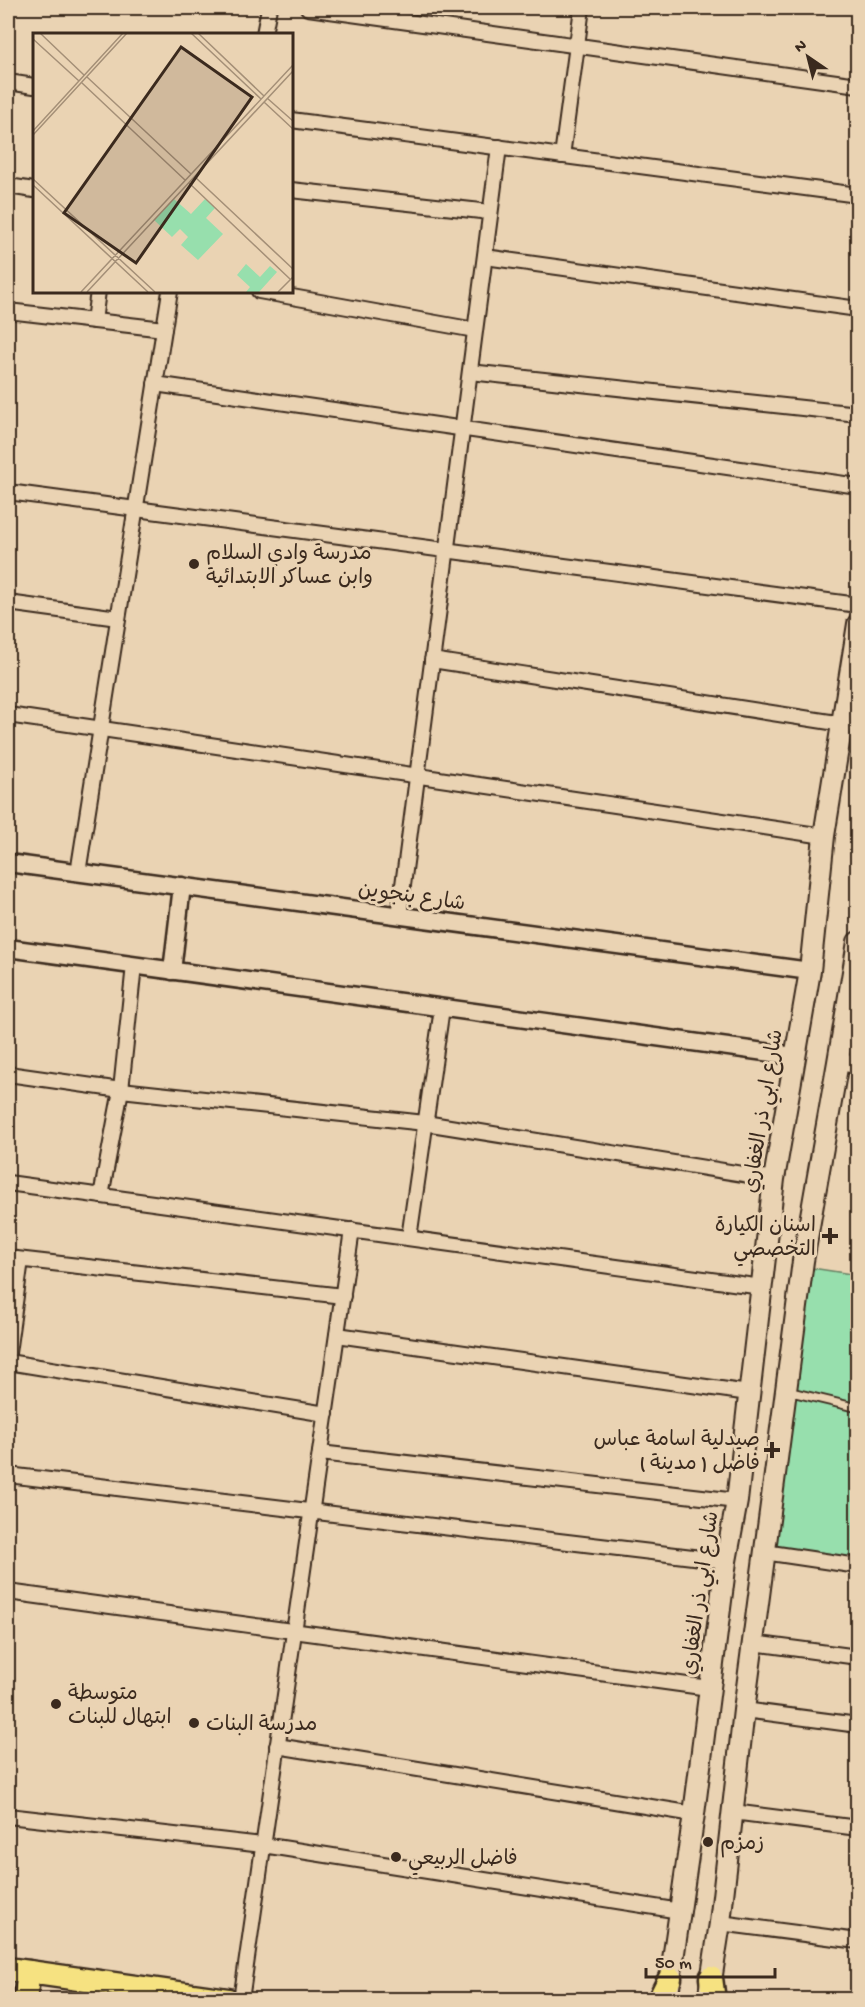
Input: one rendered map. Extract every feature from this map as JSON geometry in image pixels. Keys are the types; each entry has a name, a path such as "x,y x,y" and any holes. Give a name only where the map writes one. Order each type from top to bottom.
{"main road":[{"name":"شارع ابي ذر الغفاري","path":"668,1989 694,1814 726,1561 738,1492 774,1179 810,971 825,836 858,624"},
{"path":"711,1992 744,1710 803,1261 848,1064 858,942"},
{"path":"738,1492 773,1487"},
{"path":"25,2000 18,1971 228,2000"},
{"path":"659,2000 668,1989"}],"street":[{"path":"264,33 269,8"},
{"path":"308,8 858,85"},
{"path":"562,156 582,8"},
{"path":"8,82 33,86"},
{"path":"292,120 858,195"},
{"path":"399,916 499,147"},
{"path":"8,186 33,190"},
{"path":"292,190 490,212"},
{"path":"485,256 858,309"},
{"path":"94,321 98,292"},
{"path":"78,873 170,292"},
{"path":"265,292 475,330"},
{"path":"8,311 164,329"},
{"path":"470,372 858,414"},
{"path":"155,384 858,486"},
{"path":"8,492 858,605"},
{"path":"8,603 118,618"},
{"path":"432,660 843,724"},
{"path":"8,715 825,836"},
{"name":"شارع بنجوين","path":"8,863 810,971"},
{"path":"172,971 182,886"},
{"path":"8,948 794,1056"},
{"path":"100,1196 121,1090 134,965"},
{"path":"408,1238 442,1008"},
{"path":"8,1074 121,1090 425,1123 774,1179"},
{"path":"8,1183 762,1287"},
{"path":"241,2000 352,1230"},
{"path":"8,1353 14,1259 343,1296"},
{"path":"337,1335 749,1393"},
{"path":"8,1362 326,1413"},
{"path":"320,1453 738,1492"},
{"path":"8,1475 726,1561"},
{"path":"765,1552 858,1566"},
{"path":"8,1592 709,1689"},
{"path":"753,1643 858,1656"},
{"path":"744,1710 858,1725"},
{"path":"277,1746 694,1814"},
{"path":"733,1812 858,1828"},
{"path":"8,1816 263,1845 680,1911"},
{"path":"720,1923 858,1941"}],"lane":[{"path":"785,1391 858,1408"}],"green space":[{"path":"812,1268 857,1275 857,1567 771,1555"}],"place":[{"name":"مدرسة وادي السلام وابن عساكر الابتدائية","path":"194,564"},
{"name":"اسنان الكيارة التخصصي","path":"830,1236"},
{"name":"صيدلية اسامة عباس فاضل ( مدينة )","path":"772,1450"},
{"name":"متوسطة ابتهال للبنات","path":"56,1704"},
{"name":"مدرسة البنات","path":"194,1723"},
{"name":"زمزم","path":"708,1842"},
{"name":"فاضل الربيعي","path":"396,1857"}]}
